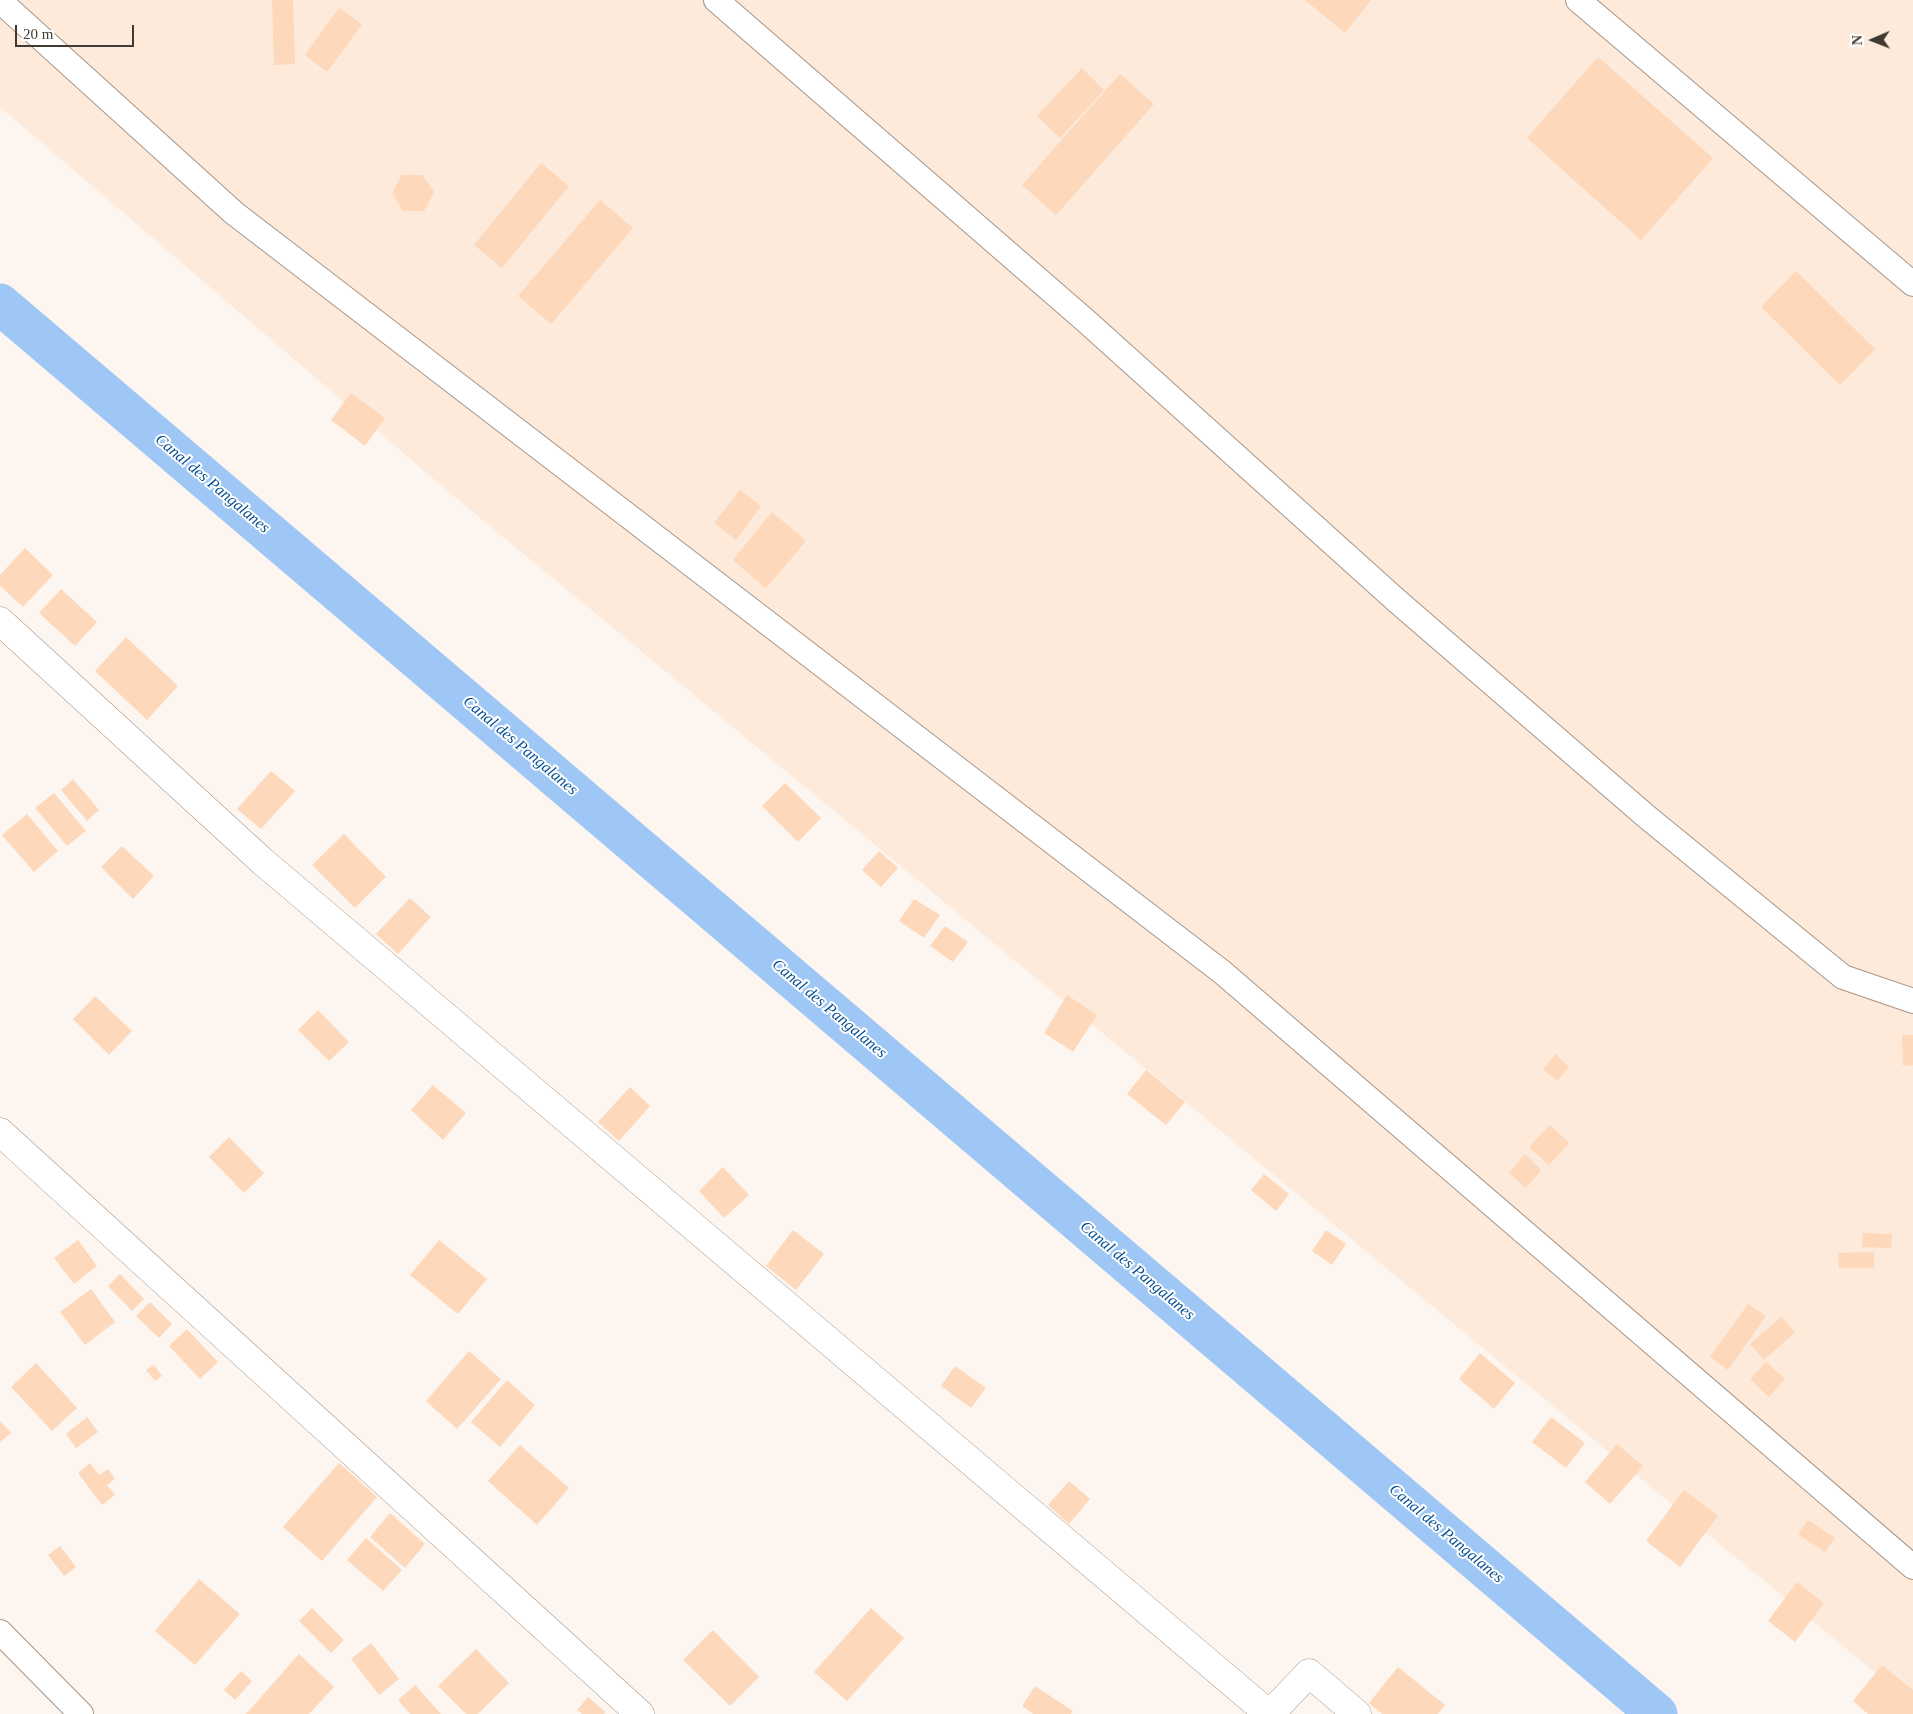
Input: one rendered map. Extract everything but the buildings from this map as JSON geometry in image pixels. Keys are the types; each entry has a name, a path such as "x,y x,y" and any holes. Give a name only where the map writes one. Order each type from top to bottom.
{"street":[{"path":"0,621 262,861 1269,1714 1309,1673 1357,1714"},
{"path":"0,1132 640,1714"}],"lane":[{"path":"716,0 1086,321 1396,601 1647,816 1843,977 1913,1001"},
{"path":"1578,0 1913,284"},
{"path":"0,2 234,213 1222,972 1913,1568"},
{"path":"0,1632 81,1714"}],"shaded area":[{"path":"0,0 1913,0 1913,1704 450,493 0,107"}],"waterway":[{"name":"Canal des Pangalanes","path":"0,304 1657,1714"}]}
